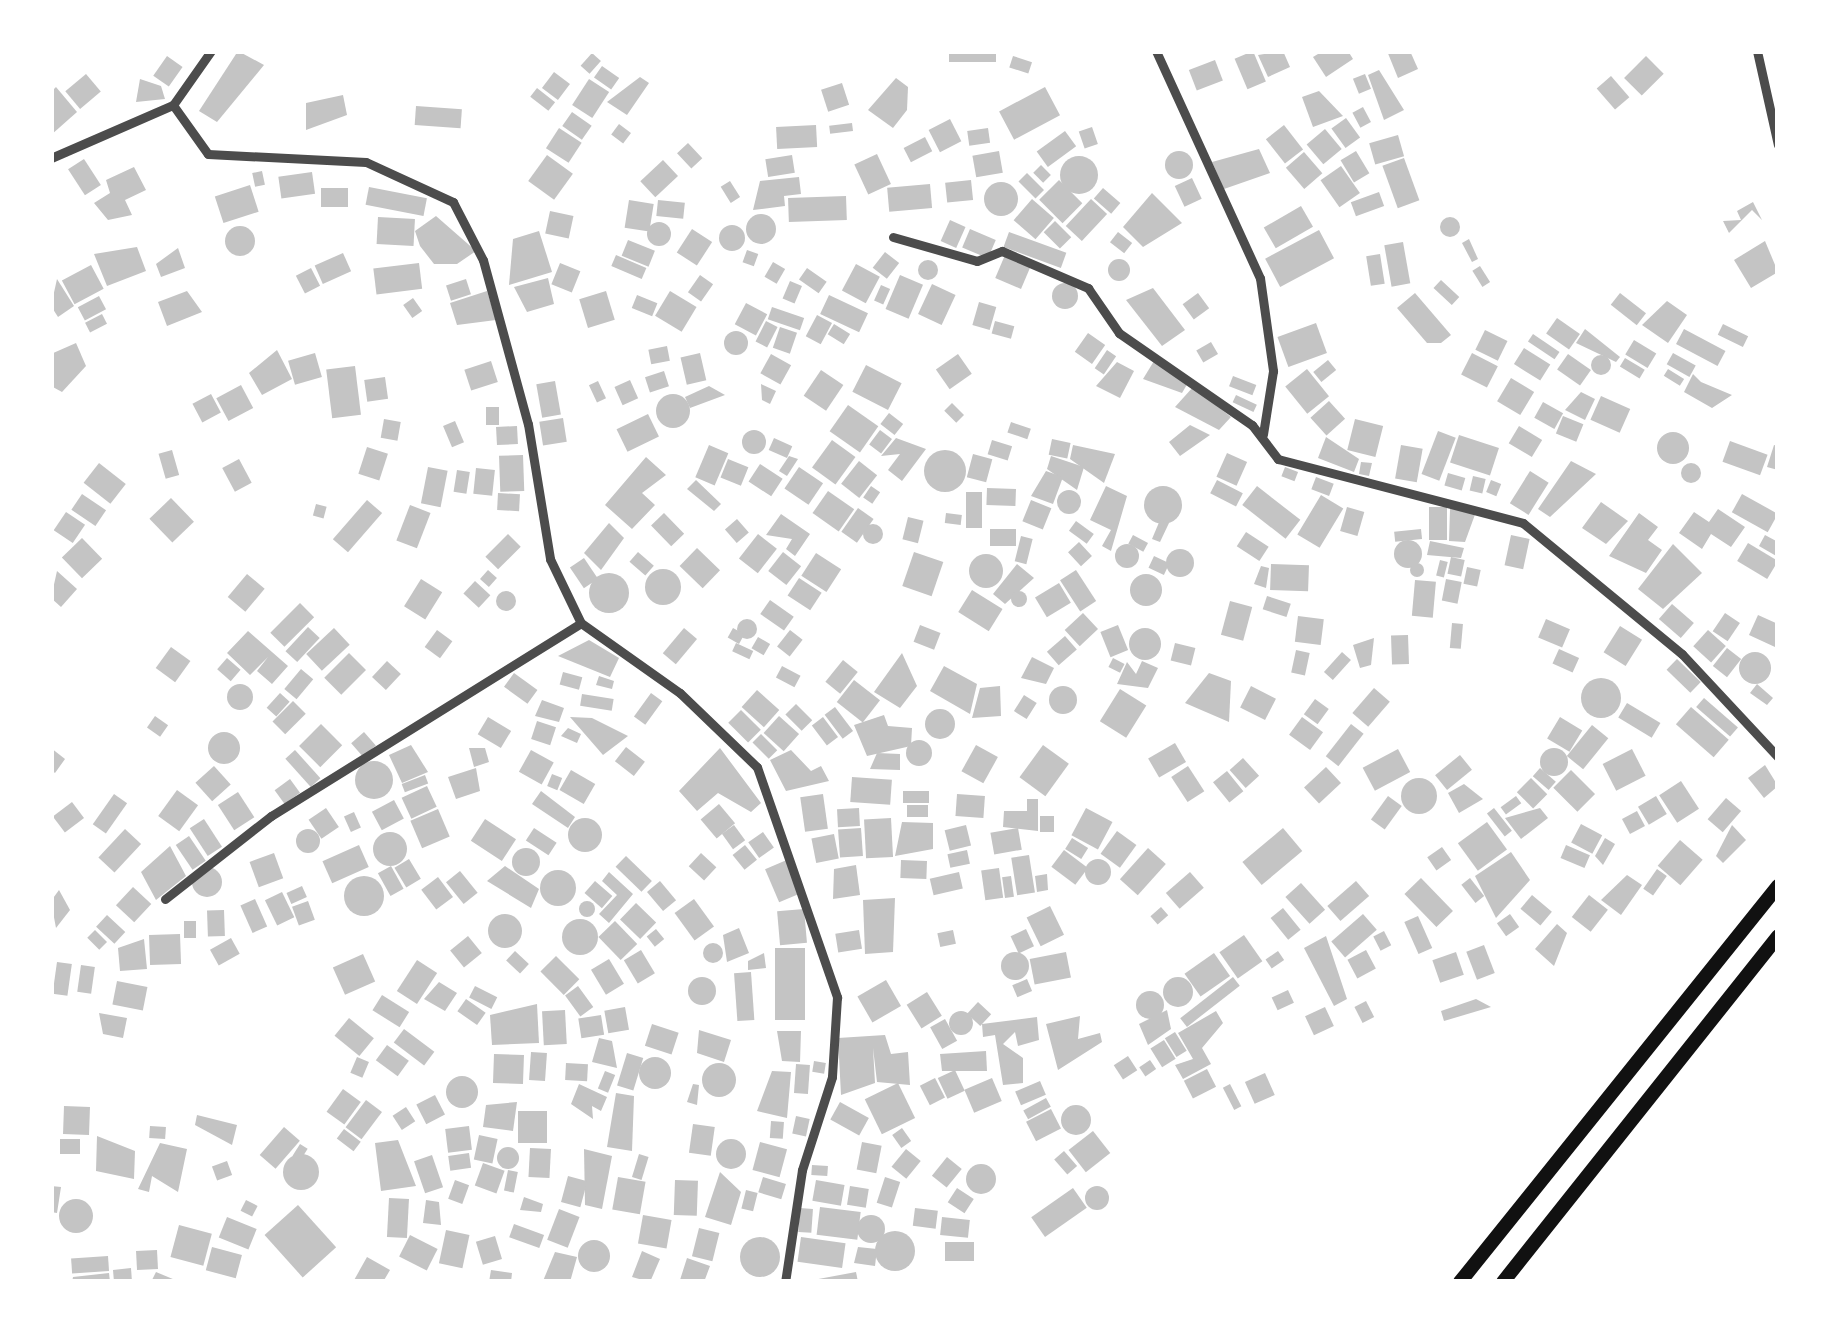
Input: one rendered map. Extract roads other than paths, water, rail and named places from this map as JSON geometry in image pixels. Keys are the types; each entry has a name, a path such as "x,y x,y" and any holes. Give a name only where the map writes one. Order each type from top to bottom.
{"highway":[{"path":"1460,1282 1778,886"},
{"path":"1503,1282 1778,936"}],"street":[{"path":"51,158 173,105 211,51"},
{"path":"1156,51 1260,278 1273,371 1263,434 1270,453 1297,467 1523,523 1682,654 1778,758"},
{"path":"1756,51 1778,145"},
{"path":"173,105 208,154 366,161 453,202 482,260 528,424 550,559 581,623 680,693 757,767 820,925 837,997 834,1059 785,1282"},
{"path":"893,237 976,261 1003,250 1088,288 1119,333 1263,434"},
{"path":"165,899 272,816 581,623"}]}
